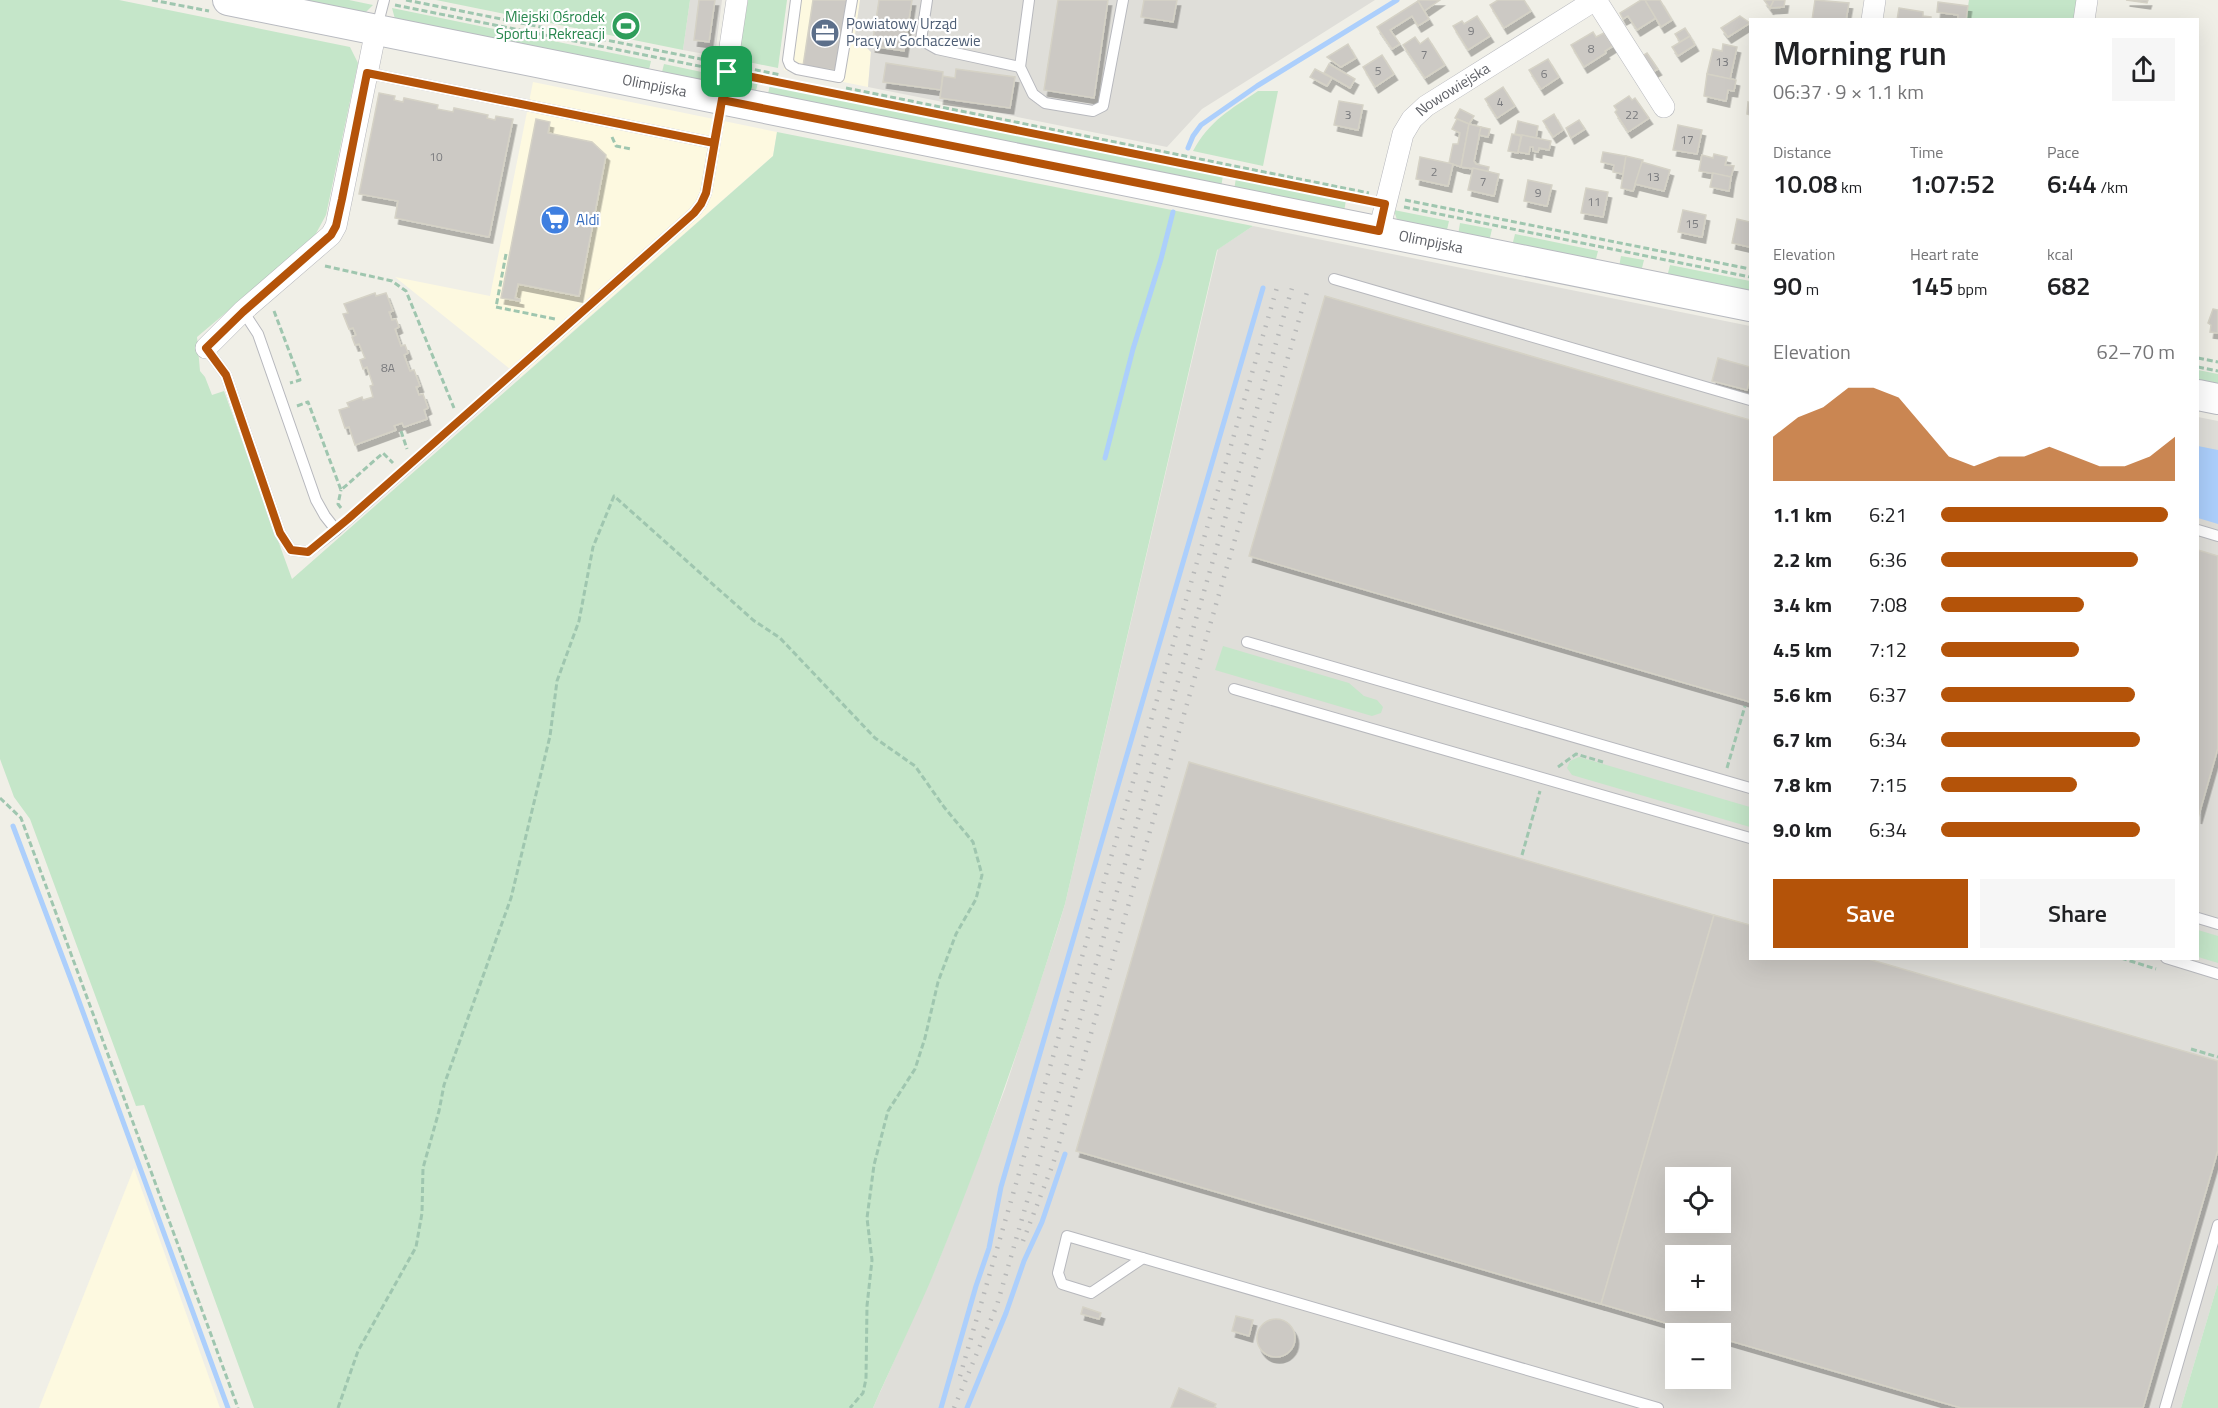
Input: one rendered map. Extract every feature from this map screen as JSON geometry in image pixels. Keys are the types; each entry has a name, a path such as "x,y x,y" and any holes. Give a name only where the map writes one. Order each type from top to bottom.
{"street":[{"name":"Olimpijska","path":"228,0 381,11 1384,210 1749,306"},
{"path":"726,79 737,0"},
{"path":"1595,0 1664,107"},
{"name":"Nowowiejska","path":"1384,210 1403,134 1412,119 1426,106 1595,0"},
{"path":"1872,18 1875,0"},
{"path":"2084,18 2087,0"},
{"path":"206,348 243,312 331,235 336,226 381,11"},
{"path":"2199,395 2218,399"}],"lane":[{"path":"796,0 788,60 790,65 796,69 839,77 852,0"},
{"path":"927,0 921,40 937,49 1020,67"},
{"path":"1029,0 1020,67 1033,94 1045,103 1093,111 1103,106 1123,0"},
{"path":"367,73 714,143"},
{"path":"206,348 226,375 280,533 291,550 308,552 336,530 571,322 701,204 706,193 726,79"},
{"path":"1334,279 1749,400"},
{"path":"243,312 258,334 316,500 336,530"},
{"path":"2199,530 2218,536"},
{"path":"1247,642 1749,788"},
{"path":"1234,689 1749,838"},
{"path":"2199,918 2218,924"},
{"path":"2172,960 2218,974"},
{"path":"2165,1408 2218,1225"},
{"path":"1143,1258 1091,1293 1062,1284 1058,1273 1067,1236 1143,1258 1658,1408"}],"path":[{"path":"406,0 726,79 790,77"},
{"path":"381,11 1384,210 1749,277"},
{"path":"838,86 1384,210 1749,269"},
{"path":"506,254 496,307 571,322"},
{"path":"316,264 392,281 406,291 454,408 446,415"},
{"path":"271,304 300,380 290,382 292,393"},
{"path":"2199,358 2218,363"},
{"path":"2199,367 2218,371"},
{"path":"294,400 296,406 308,402 341,490 383,453 393,463 415,443"},
{"path":"401,431 407,450"},
{"path":"338,1408 358,1351 416,1247 422,1213 423,1168 444,1085 511,898 550,736 556,681 579,621 593,548 614,496 753,620 780,638 875,738 915,766 944,807 973,842 982,875 976,899 956,934 938,982 915,1069 888,1111 874,1165 867,1218 872,1260 867,1306 866,1379 863,1393 850,1408"},
{"path":"1522,855 1541,788"},
{"path":"0,798 21,818 238,1408"},
{"path":"2191,1049 2218,1057"}],"shaded area":[{"path":"690,0 722,0 715,56 683,50"},
{"path":"794,0 860,0 855,35 871,52 868,87 784,70"},
{"path":"860,0 1375,0 1202,109 1167,147 868,87 871,52 855,36"},
{"path":"533,82 777,132 773,156 520,377 395,277 490,296"},
{"path":"1253,226 1749,326 1749,960 2199,960 2199,417 2218,421 2218,1283 2181,1408 873,1408 937,1265 1005,1089 1065,904 1218,249"},
{"path":"134,1168 220,1408 39,1408"}],"green space":[{"path":"0,0 119,0 350,47 358,63 326,215 313,239 197,337 200,371 212,395 224,391 292,579 773,156 777,132 1253,226 1217,250 1065,904 1051,949 1006,1085 956,1219 873,1408 254,1408 144,1105 136,1106 30,819 14,797 0,759"},
{"path":"281,0 349,0 373,5 364,14"},
{"name":"Miejski Ośrodek Sportu i Rekreacji","path":"436,0 690,0 683,50"},
{"path":"748,0 787,0 778,68 738,60"},
{"path":"1969,0 2077,0 2074,18 1966,18"},
{"path":"392,8 651,61 648,74 395,19"},
{"path":"664,64 716,75 710,83 661,76"},
{"path":"737,78 758,82 755,95 740,89"},
{"path":"770,85 1223,175 1221,188 767,98"},
{"path":"1258,91 1278,91 1263,166 1193,151 1214,123"},
{"path":"1236,178 1346,200 1344,212 1234,190"},
{"path":"1394,210 1449,221 1446,234 1397,220"},
{"path":"1460,223 1492,229 1489,242 1458,235"},
{"path":"1515,234 1598,251 1595,263 1512,246"},
{"path":"1621,256 1644,260 1641,272 1619,267"},
{"path":"1670,265 1749,281 1749,294 1667,277"},
{"path":"2199,370 2218,374 2218,387 2199,383"},
{"path":"1223,646 1349,683 1364,696 1377,700 1383,707 1381,713 1372,716 1215,670"},
{"path":"1579,757 1749,807 1749,827 1572,775 1567,768 1570,761"},
{"path":"2199,930 2218,936 2218,963 2199,957"},
{"path":"2218,1283 2218,1408 2181,1408"}],"water":[{"path":"2199,446 2218,450 2218,524 2199,518"}],"building":[{"path":"699,0 715,0 709,42 694,40"},
{"name":"Powiatowy Urząd Pracy w Sochaczewie","path":"813,0 847,0 836,70 803,66"},
{"path":"879,0 912,0 904,51 872,46"},
{"path":"1058,0 1108,0 1094,98 1044,90"},
{"path":"1144,0 1177,0 1173,22 1141,17"},
{"path":"1440,0 1424,11 1418,1"},
{"path":"1498,0 1524,0 1531,11 1504,28 1490,5"},
{"path":"1641,0 1645,0 1656,18 1637,30 1628,16 1623,19 1620,13"},
{"path":"1645,0 1660,0 1672,20 1661,27"},
{"path":"1764,0 1774,0 1770,8"},
{"path":"1774,0 1785,0 1784,7 1770,8"},
{"path":"1815,0 1849,3 1846,18 1812,18"},
{"path":"2126,0 2148,0 2147,3"},
{"path":"1418,1 1429,19 1418,26 1412,16 1390,30 1400,44 1392,49 1377,27"},
{"path":"1938,2 1968,6 1966,18 1937,12"},
{"path":"1899,8 1923,12 1923,16 1931,17 1931,18 1897,18"},
{"path":"1477,16 1490,36 1468,50 1453,26 1462,21 1464,24"},
{"path":"1740,16 1749,22 1728,37 1721,28"},
{"path":"1685,28 1690,36 1680,42 1675,34"},
{"path":"1593,32 1596,37 1604,33 1613,46 1584,67 1571,45"},
{"path":"1690,36 1695,45 1678,56 1672,47"},
{"path":"1415,37 1420,44 1428,38 1445,65 1425,78 1403,45"},
{"path":"1348,44 1356,58 1341,67 1327,57"},
{"path":"1723,44 1737,47 1730,79 1707,74 1713,49 1722,51"},
{"path":"1647,53 1658,69 1649,74 1639,58"},
{"path":"1382,55 1394,74 1375,87 1363,67"},
{"path":"1548,59 1559,77 1541,89 1529,70"},
{"path":"886,63 943,72 941,90 883,82"},
{"path":"1329,64 1355,79 1350,88 1324,73"},
{"path":"956,69 1015,77 1010,108 940,98 943,76 955,78"},
{"path":"1315,69 1332,78 1327,86 1310,77"},
{"path":"1707,74 1736,80 1734,91 1728,90 1726,101 1704,96"},
{"path":"1503,87 1515,106 1497,118 1485,99"},
{"path":"379,93 395,96 394,100 403,102 404,98 438,105 437,109 453,112 454,108 488,115 487,118 495,120 496,116 513,119 489,237 395,218 398,201 359,194"},
{"path":"1629,96 1632,100 1635,98 1649,118 1628,132 1615,112 1617,110 1614,106"},
{"path":"1339,101 1363,105 1358,130 1334,125"},
{"path":"1460,109 1474,116 1469,124 1455,118"},
{"path":"1554,114 1563,130 1553,137 1543,121"},
{"name":"Aldi","path":"536,119 550,122 548,133 592,142 606,155 579,296 518,284 515,298 520,301 501,298"},
{"path":"1457,119 1469,124 1461,167 1449,163 1453,144 1458,144 1460,133 1452,129"},
{"path":"1579,120 1585,129 1571,138 1566,128"},
{"path":"1518,121 1538,126 1536,138 1515,134"},
{"path":"1469,124 1481,127 1474,161 1476,164 1489,167 1488,171 1461,167"},
{"path":"1678,125 1702,130 1697,154 1673,150"},
{"path":"1481,127 1490,129 1488,137 1479,135"},
{"path":"1512,134 1521,136 1518,153 1508,151"},
{"path":"1522,135 1551,141 1549,150 1539,148 1538,152 1533,151 1533,147 1530,147 1529,154 1518,152"},
{"path":"1603,152 1626,156 1623,174 1613,172 1614,165 1601,162"},
{"path":"1714,154 1727,157 1725,165 1734,166 1731,177 1699,171 1702,155 1713,158"},
{"path":"1626,156 1643,160 1633,191 1621,188"},
{"path":"1420,157 1453,164 1448,186 1416,179"},
{"path":"1642,162 1670,170 1664,191 1635,184"},
{"path":"1473,168 1499,174 1494,196 1468,190"},
{"path":"1713,173 1731,177 1729,191 1710,187"},
{"path":"1528,180 1552,185 1547,206 1524,201"},
{"path":"1586,188 1608,192 1603,217 1581,213"},
{"path":"1683,210 1706,215 1702,237 1678,232"},
{"path":"1737,219 1749,222 1749,247 1732,243"},
{"path":"375,293 376,296 386,293 393,311 389,312 392,320 396,319 399,327 395,329 401,346 405,345 408,353 404,355 410,371 414,370 420,386 416,387 419,395 423,394 428,408 424,410 427,419 404,427 402,423 394,426 396,430 355,445 349,427 345,428 339,410 349,407 347,403 362,397 363,400 373,397 370,386 373,385 367,367 363,369 360,360 365,358 359,344 355,345 352,337 356,335 353,328 349,329 343,314 348,313 344,304"},
{"path":"1325,296 1749,420 1749,702 1249,556"},
{"path":"2213,309 2218,310 2218,333 2210,332 2211,325 2208,323"},
{"path":"1718,358 1749,367 1747,390 1712,381"},
{"path":"2199,550 2218,556 2218,748 2199,814"},
{"path":"1189,762 1714,915 1601,1304 1076,1151"},
{"path":"1714,915 1749,925 1749,960 1872,960 2218,1061 2218,1150 2143,1408 1961,1408 1731,1341 1731,1323 1666,1323 1601,1304"},
{"path":"1083,1307 1101,1313 1099,1319 1081,1314"},
{"path":"1236,1316 1253,1320 1249,1336 1232,1331"},
{"path":"1276,1319 1290,1324 1295,1338 1290,1352 1276,1357 1262,1352 1257,1338 1262,1324"},
{"path":"1179,1388 1216,1404 1214,1408 1171,1408"}],"waterway":[{"path":"1188,148 1201,125 1257,86 1397,0"},
{"path":"1105,458 1133,349 1173,212"},
{"path":"941,1408 989,1248 1001,1187 1263,288"},
{"path":"13,826 228,1408"},
{"path":"967,1408 1006,1313 1024,1261 1042,1222 1065,1154"}],"railway":[{"path":"960,1376 1278,284"},
{"path":"954,1408 997,1305 1292,288"},
{"path":"1023,1241 1053,1164 1307,292"}],"place":[{"name":"Miejski Ośrodek Sportu i Rekreacji","path":"626,26"},
{"name":"Powiatowy Urząd Pracy w Sochaczewie","path":"825,33"},
{"name":"Aldi","path":"555,220"}],"route":[{"path":"727,72 1385,204 1379,231 722,100 706,193 694,213 348,519 308,552 291,550 280,533 226,375 206,348 243,312 331,235 336,226 342,199 367,73 714,143 727,72"}]}
